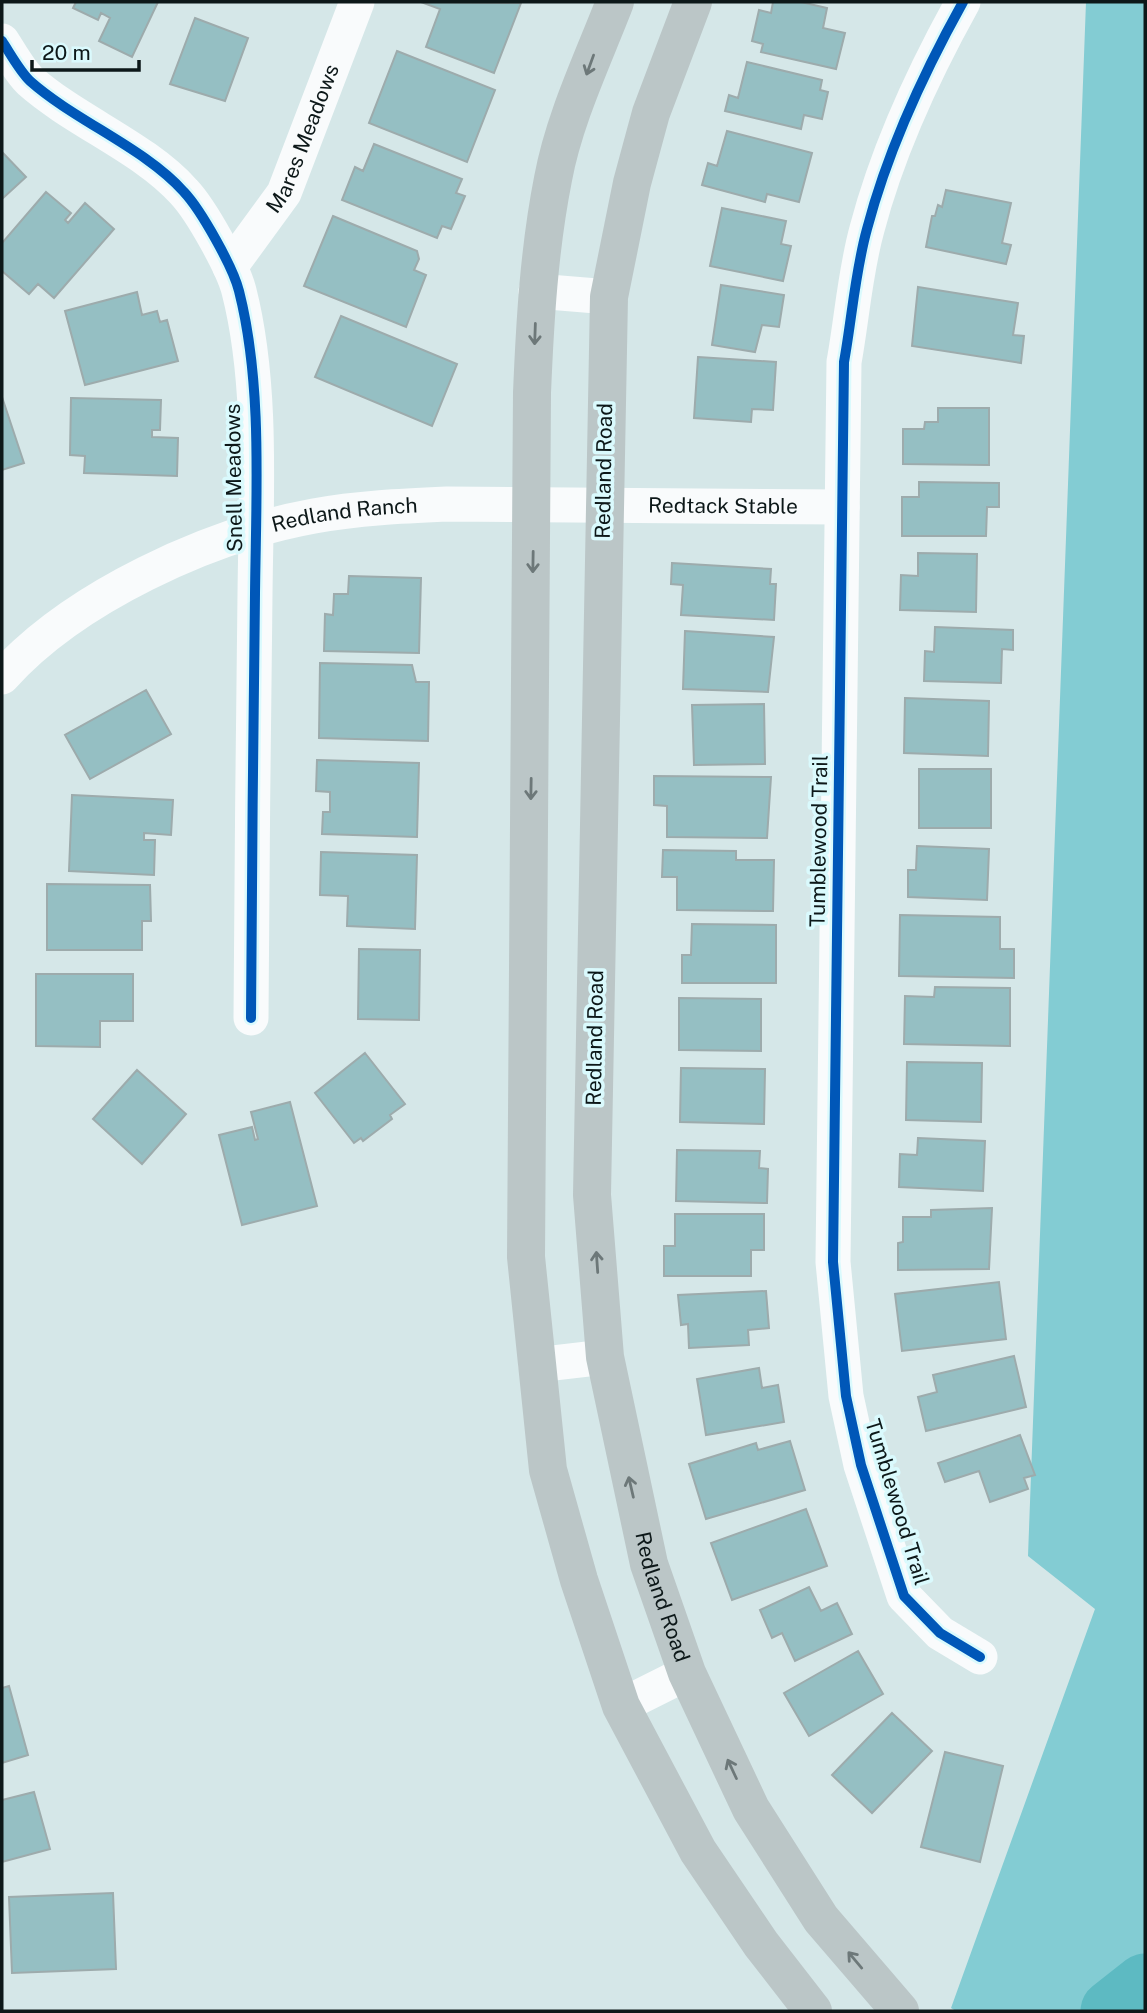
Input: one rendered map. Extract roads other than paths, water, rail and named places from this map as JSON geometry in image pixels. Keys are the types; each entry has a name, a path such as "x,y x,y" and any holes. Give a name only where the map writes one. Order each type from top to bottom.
{"main road":[{"path":"615,2 571,118 553,177 536,291 532,393 534,505 526,1257 536,1365 548,1470 579,1580 621,1706 698,1851 761,1944 813,2011"},
{"name":"Redland Road","path":"693,2 648,125 632,183 609,297 592,1195 605,1357 649,1564 687,1673 751,1809 821,1919 900,2011"}],"street":[{"name":"Mares Meadows","path":"230,267 284,193 357,2"},
{"name":"Tumblewood Trail","path":"964,2 926,68 883,175 866,232 844,362 833,1262 846,1396 861,1465 904,1596 940,1633 980,1657"},
{"name":"Snell Meadows","path":"2,41 28,79 86,122 150,163 184,192 230,267 246,324 253,407 255,531 251,1018"},
{"path":"536,291 609,297"},
{"name":"Redtack Stable","path":"604,505 842,507"},
{"name":"Redland Ranch","path":"4,668 119,587 176,559 255,531 313,516 383,507 604,505"},
{"path":"536,1365 605,1357"},
{"path":"621,1706 687,1673"}],"waterway":[{"path":"1112,2011 1145,1985"}]}
